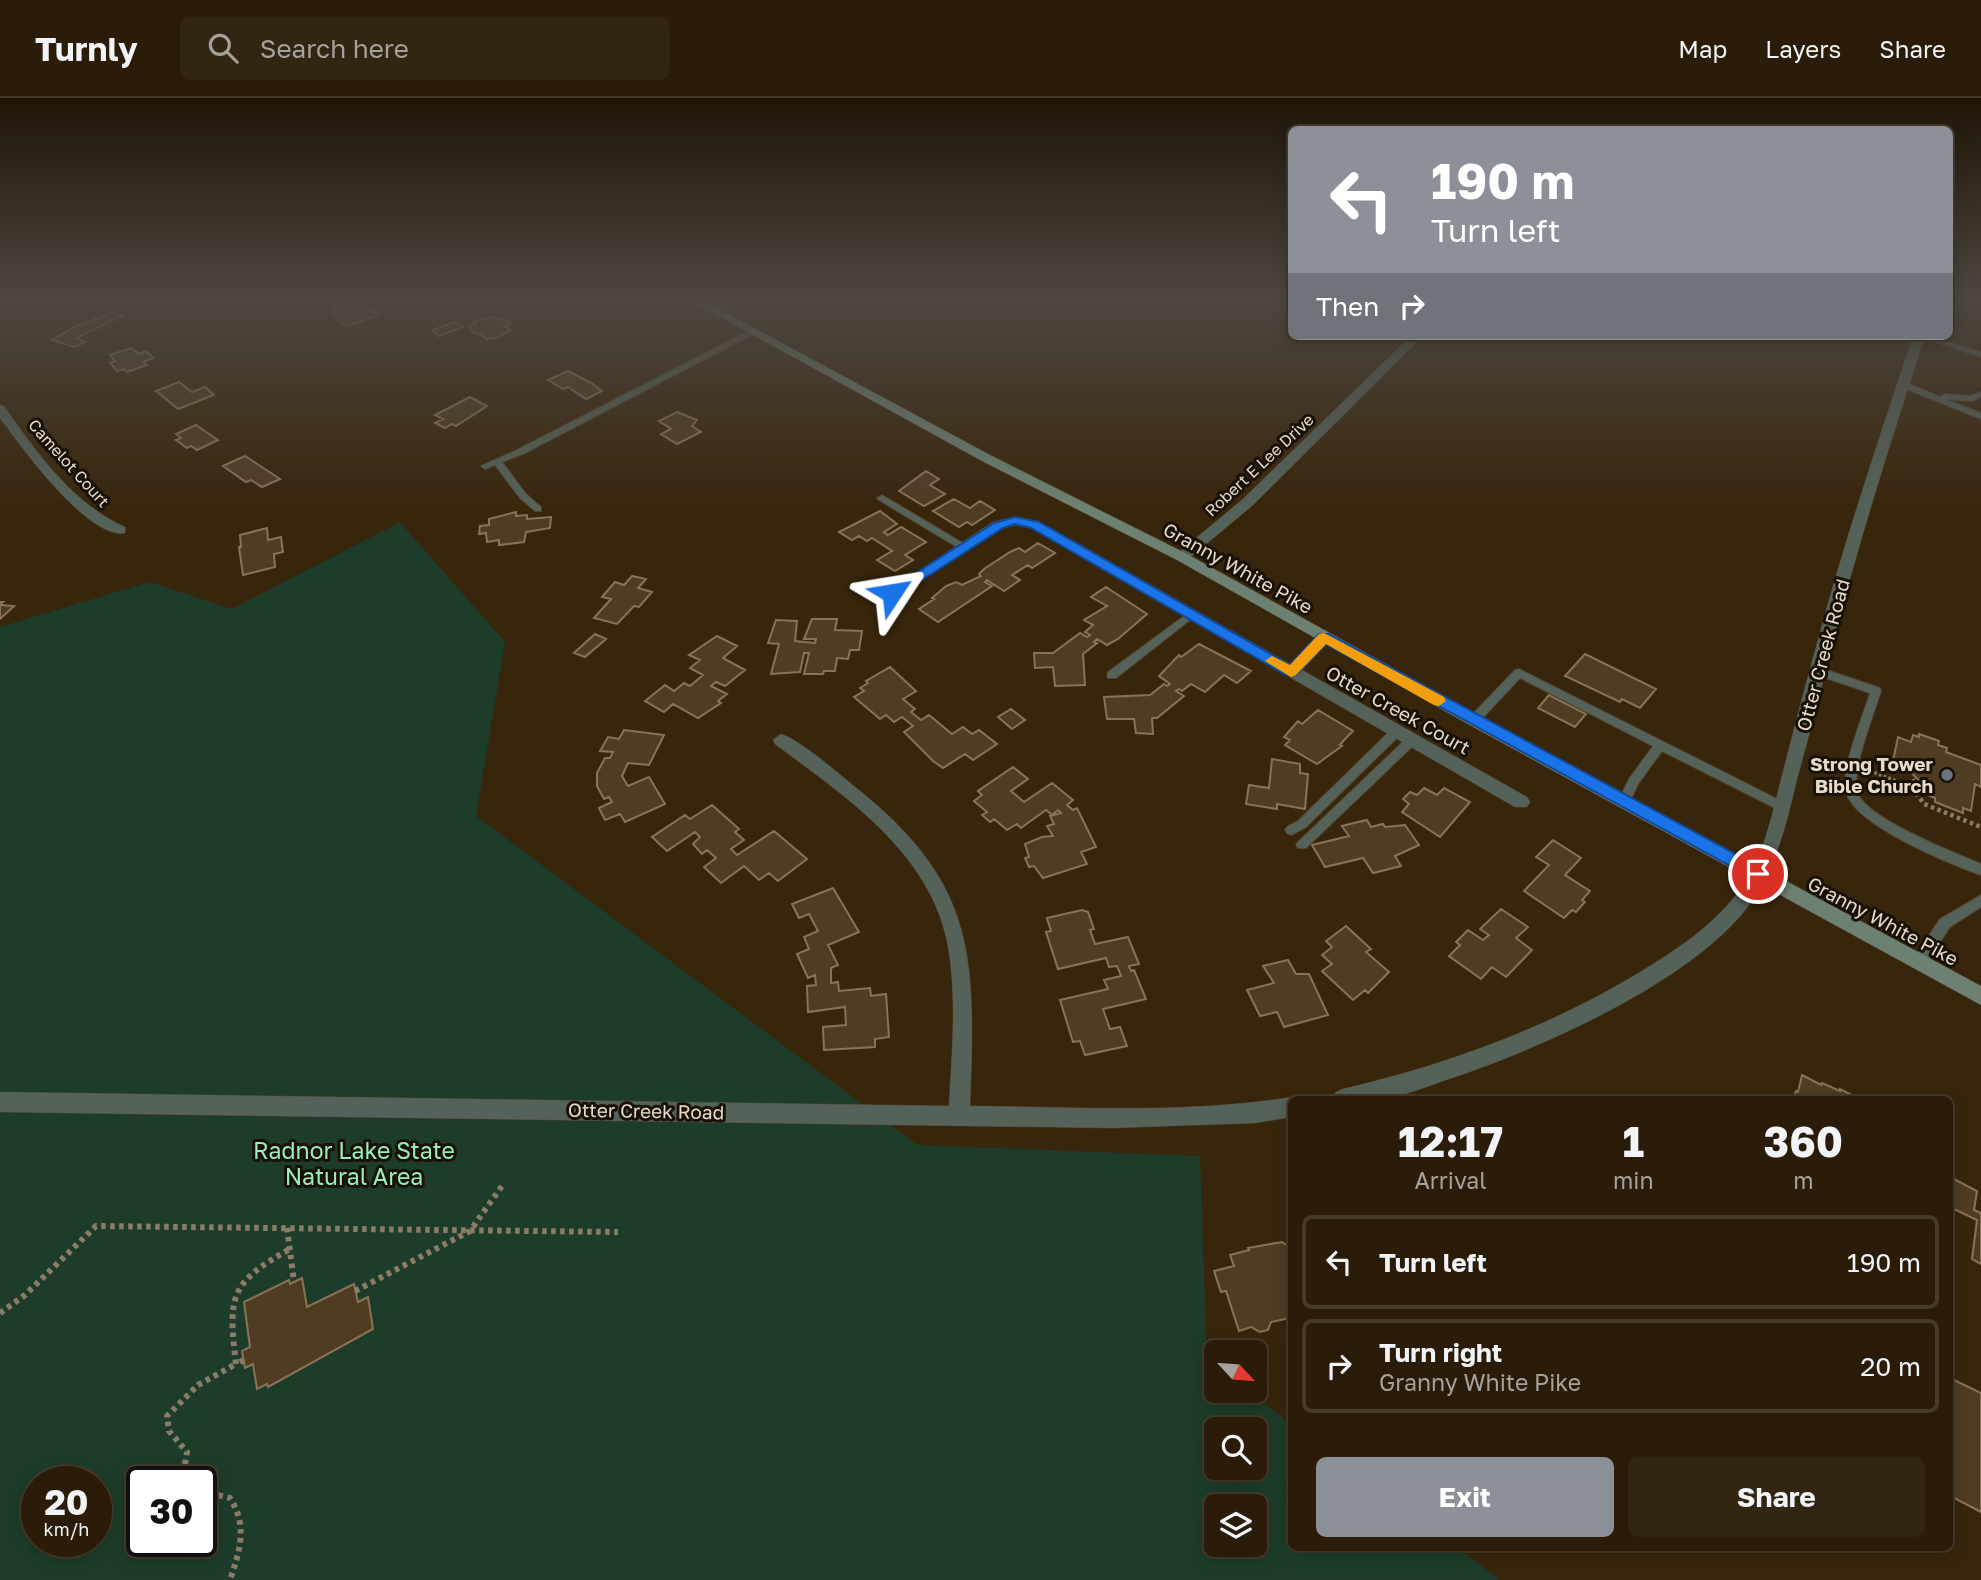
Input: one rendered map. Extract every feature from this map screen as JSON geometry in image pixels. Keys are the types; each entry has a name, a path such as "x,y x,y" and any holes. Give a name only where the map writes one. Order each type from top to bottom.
{"main road":[{"name":"Granny White Pike","path":"824,369 986,458 1182,558 1981,996"}],"street":[{"name":"Robert E Lee Drive","path":"1182,558 1248,502 1382,369"},
{"name":"Otter Creek Road","path":"1354,1096 1440,1073 1506,1050 1610,1001 1699,943 1732,913 1745,897 1767,858 1783,807 1868,490 1907,369"},
{"name":"Camelot Court","path":"0,409 12,427 82,507 98,521 120,530"},
{"name":"Otter Creek Court","path":"892,593 998,525 1025,522 1043,529 1521,802"},
{"path":"1291,672 1324,638"},
{"path":"781,740 892,828 911,848 938,888 954,931 960,965 959,1115"},
{"name":"Otter Creek Road","path":"0,1102 1112,1118 1255,1113 1288,1108"}],"lane":[{"path":"485,466 498,462 680,369"},
{"path":"1902,384 1981,416"},
{"path":"1937,396 1972,399 1981,394"},
{"path":"498,462 523,496 538,509"},
{"path":"882,498 963,547"},
{"path":"1112,675 1191,614"},
{"path":"1818,671 1876,691 1855,765 1851,794 1862,810 1899,832 1981,870"},
{"path":"1474,720 1518,673 1783,807"},
{"path":"1291,830 1302,824 1396,731"},
{"path":"1302,845 1412,740"},
{"path":"1624,802 1633,782 1661,745"},
{"path":"1344,783 1357,791"},
{"path":"1919,962 1945,923 1981,900"}],"path":[{"path":"1855,765 1917,789"},
{"path":"1913,779 1917,796 1926,805 1981,827"},
{"path":"355,1291 470,1231 502,1186"},
{"path":"0,1313 51,1272 96,1226 618,1232"},
{"path":"287,1228 294,1282"},
{"path":"236,1364 230,1313 236,1290 252,1272 290,1249"},
{"path":"184,1466 188,1452 184,1443 169,1431 167,1416 198,1385 244,1360"},
{"path":"217,1495 230,1498 241,1517 243,1541 230,1580"}],"green space":[{"name":"Radnor Lake State Natural Area","path":"400,522 505,642 476,816 917,1145 1200,1156 1206,1340 1204,1340 1204,1404 1264,1404 1288,1422 1288,1551 1461,1551 1500,1580 0,1580 0,627 150,582 232,609"}],"building":[{"path":"568,371 602,391 586,399 568,387 563,389 548,380"},
{"path":"179,382 192,392 205,387 214,395 178,409 156,391"},
{"path":"470,397 487,406 456,426 452,424 445,428 435,423 443,419 435,415"},
{"path":"677,412 697,420 692,426 701,432 677,444 661,434 671,429 659,421"},
{"path":"196,425 218,440 197,450 191,446 187,448 176,440 181,438 176,434"},
{"path":"245,456 280,479 262,487 251,480 246,482 223,466"},
{"path":"926,471 939,479 930,485 945,494 924,506 899,491"},
{"path":"954,499 970,508 980,501 995,510 972,525 967,522 959,527 933,511"},
{"path":"880,511 897,524 884,532 888,535 901,527 926,542 905,555 913,560 895,571 877,560 892,551 872,538 867,541 859,536 852,540 839,532"},
{"path":"516,512 516,516 527,515 527,519 551,517 550,528 526,532 524,542 499,545 499,540 487,542 486,533 479,534 480,526 489,525 489,519"},
{"path":"267,528 268,540 281,537 283,552 274,554 275,567 243,575 240,535"},
{"path":"1038,543 1055,553 1032,568 1028,565 1012,575 1020,580 1004,591 987,580 985,582 992,586 938,622 919,609 934,599 932,598 946,586 956,582 962,585 981,576 979,574 984,569 1010,552 1019,548 1025,552"},
{"path":"632,576 646,579 638,588 652,592 639,607 634,606 617,624 594,618 611,599 602,597 615,582 624,585"},
{"path":"1106,587 1147,614 1118,639 1107,645 1097,639 1094,642 1097,643 1083,654 1085,685 1055,686 1053,667 1035,668 1034,653 1053,653 1080,633 1087,637 1090,635 1085,632 1093,625 1084,620 1107,606 1091,597"},
{"path":"0,605 14,606 0,619"},
{"path":"812,619 837,619 835,630 862,631 859,650 850,650 848,659 837,658 835,671 804,674 809,653 804,653 800,672 771,674 779,644 768,643 776,620 797,621 795,641 815,643 816,639 804,639"},
{"path":"595,634 606,639 585,657 574,653"},
{"path":"717,636 737,646 723,658 745,670 725,686 716,682 711,686 727,694 718,701 721,703 698,718 673,704 664,712 645,701 665,685 674,691 684,683 690,686 703,675 690,668 700,660 689,655"},
{"path":"1199,644 1251,671 1237,683 1224,675 1205,692 1191,684 1182,691 1179,689 1176,691 1184,696 1157,718 1152,718 1153,734 1136,733 1134,719 1107,719 1104,697 1150,695 1164,684 1167,686 1170,684 1159,676 1179,655 1181,657"},
{"path":"1585,654 1656,689 1640,708 1622,699 1620,702 1565,676"},
{"path":"890,667 916,691 903,699 915,709 911,712 921,720 929,715 952,734 963,727 972,734 979,730 997,744 973,760 965,754 943,768 933,761 904,732 913,726 902,717 894,722 886,715 880,719 854,697 864,691 860,688 868,683 866,681"},
{"path":"1549,695 1586,714 1575,727 1538,708"},
{"path":"1011,709 1025,720 1012,729 998,717"},
{"path":"1318,710 1353,731 1340,745 1342,746 1317,764 1285,745 1290,740 1284,737 1298,721 1302,724"},
{"path":"624,730 664,735 649,765 628,763 622,776 628,786 649,777 665,804 625,822 620,814 605,820 599,808 612,802 609,797 604,799 597,786 597,773 605,758 610,758 613,752 600,751 608,737 619,739"},
{"name":"Strong Tower Bible Church","path":"1919,734 1939,741 1938,745 1947,748 1946,752 1981,765 1981,787 1975,784 1971,811 1963,808 1963,813 1935,802 1935,798 1928,795 1928,790 1905,766 1893,761 1898,737 1911,742 1913,735 1919,737"},
{"path":"1272,759 1300,764 1300,773 1308,774 1305,809 1277,804 1277,809 1246,804 1249,785 1269,788"},
{"path":"1013,767 1028,779 1011,791 1024,802 1052,783 1073,800 1067,805 1073,810 1077,808 1096,847 1081,852 1087,864 1043,878 1034,866 1029,867 1025,858 1029,857 1025,844 1053,836 1047,826 1054,824 1050,816 1061,813 1058,810 1052,815 1046,810 1021,828 1017,824 1007,830 994,819 990,822 982,815 987,812 974,801 982,795 978,791"},
{"path":"1424,788 1437,795 1444,788 1470,802 1440,837 1402,812 1409,804 1403,799 1410,792 1417,795"},
{"path":"712,805 739,829 735,832 744,840 731,849 737,855 774,831 807,859 778,881 769,873 759,880 744,866 721,883 704,867 716,858 707,850 702,854 693,844 700,837 695,832 667,851 652,837 685,815 690,819"},
{"path":"1367,820 1371,827 1383,824 1385,827 1405,825 1419,845 1395,856 1401,866 1373,873 1363,858 1325,867 1312,845 1349,836 1342,826"},
{"path":"1553,840 1581,858 1565,875 1590,891 1576,912 1572,910 1564,918 1524,891 1549,865 1536,857"},
{"path":"833,888 859,932 828,945 838,965 831,968 831,983 838,982 839,991 870,988 871,996 886,994 889,1037 875,1039 875,1047 824,1050 823,1027 846,1025 845,1007 808,1012 807,986 816,985 815,975 808,978 797,954 809,949 804,937 818,931 809,914 799,918 792,904"},
{"path":"1501,909 1528,927 1516,938 1532,950 1506,977 1492,967 1481,979 1449,956 1460,945 1456,942 1468,930 1483,940 1489,935 1480,929"},
{"path":"1082,910 1088,912 1094,929 1090,930 1095,944 1128,937 1139,964 1129,966 1131,971 1134,970 1146,999 1103,1009 1110,1029 1120,1027 1127,1046 1085,1055 1080,1041 1073,1042 1060,1000 1108,989 1104,980 1121,976 1117,966 1109,967 1106,958 1058,969 1046,932 1051,931 1047,918"},
{"path":"1346,926 1371,949 1366,952 1389,972 1368,993 1365,990 1353,1000 1322,971 1332,964 1322,955 1332,947 1326,941"},
{"path":"1288,960 1296,974 1309,974 1328,1015 1284,1027 1277,1012 1260,1016 1247,990 1274,983 1263,966"},
{"path":"1802,1075 1821,1085 1822,1083 1840,1089 1854,1096 1794,1096 1796,1091 1798,1092"},
{"path":"1953,1179 1977,1191 1974,1210 1981,1213 1981,1264 1972,1259 1977,1220 1953,1208"},
{"path":"1282,1242 1288,1246 1288,1318 1271,1322 1268,1330 1260,1332 1251,1327 1239,1331 1226,1291 1221,1292 1214,1271 1234,1266 1230,1255 1249,1250 1248,1248"},
{"path":"302,1278 307,1307 354,1284 358,1302 368,1297 373,1329 268,1387 267,1384 257,1389 253,1364 245,1368 242,1351 250,1347 244,1302 289,1280 290,1284"},
{"path":"1953,1379 1981,1393 1981,1512 1953,1498"}],"slow traffic":[{"path":"1272,661 1291,672 1324,638 1439,701"}],"place":[{"name":"Strong Tower Bible Church","path":"1947,775"}],"route":[{"path":"892,593 998,525 1015,521 1035,525 1291,672 1324,638 1758,874"}]}
